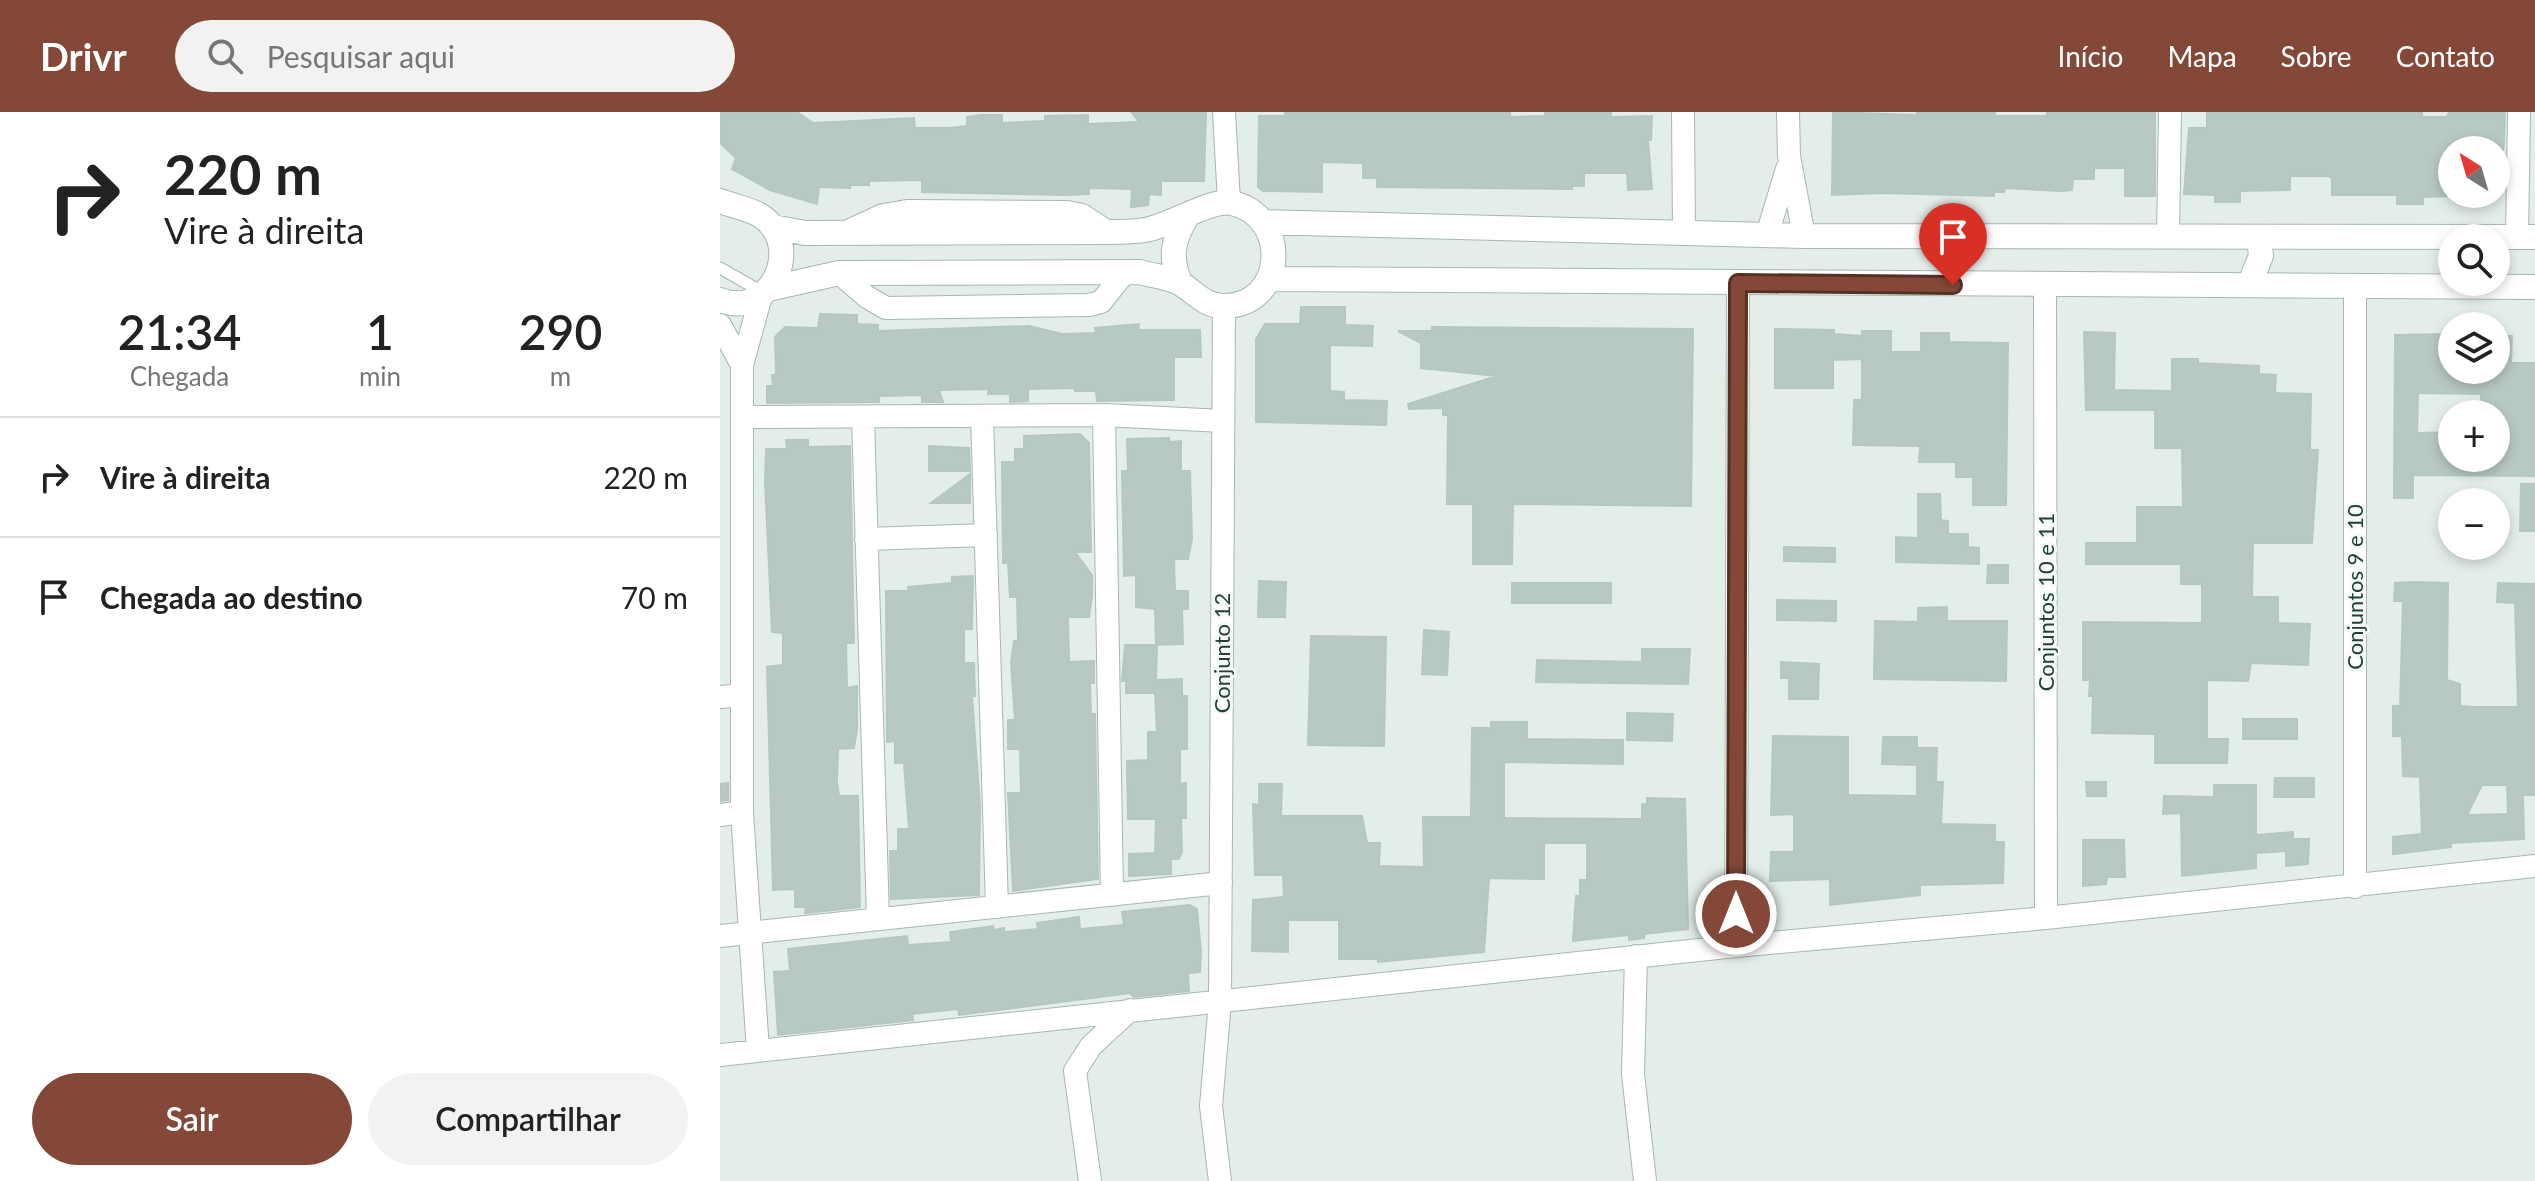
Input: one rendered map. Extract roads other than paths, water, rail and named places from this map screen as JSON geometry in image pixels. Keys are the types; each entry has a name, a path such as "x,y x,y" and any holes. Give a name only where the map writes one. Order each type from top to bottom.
{"street":[{"path":"1224,112 1229,202"},
{"path":"1683,112 1684,232"},
{"path":"1788,112 1789,156 1804,236"},
{"path":"2168,237 2170,112"},
{"path":"1265,222 1804,236 2526,237 2519,112"},
{"path":"1767,235 1781,195 1789,156"},
{"path":"720,300 744,302 764,293 839,273 1140,272 1180,283 1199,300 1224,306 1251,299 1269,279 1275,259 1274,240 1265,222 1249,208 1229,202 1214,203 1186,218 1145,230 805,233 773,227"},
{"path":"727,207 760,215 773,227 780,239 781,266 764,293 742,365 742,417 731,571 731,814 750,933 758,1051"},
{"path":"1180,283 1172,261 1174,238 1186,218"},
{"path":"2249,285 2261,256 2259,238"},
{"path":"839,273 867,297 886,308 1089,305 1101,302 1125,272"},
{"path":"1269,279 2535,287"},
{"path":"1736,946 1738,283"},
{"name":"Conjuntos 10 e 11","path":"2045,285 2046,918"},
{"name":"Conjuntos 9 e 10","path":"2355,287 2355,887"},
{"name":"Conjunto 12","path":"1220,1181 1211,1106 1220,1001 1224,306"},
{"path":"720,325 742,365"},
{"path":"742,417 1104,415 1223,421"},
{"path":"1104,415 1112,895"},
{"path":"982,416 997,907"},
{"path":"863,417 878,919"},
{"path":"866,539 986,535"},
{"path":"720,1055 1636,956 2046,918 2535,866"},
{"path":"720,936 1221,883"},
{"path":"1636,956 1633,1074 1645,1181"},
{"path":"1090,1181 1075,1071 1091,1046 1130,1010"}],"lane":[{"path":"720,268 764,293"}]}
